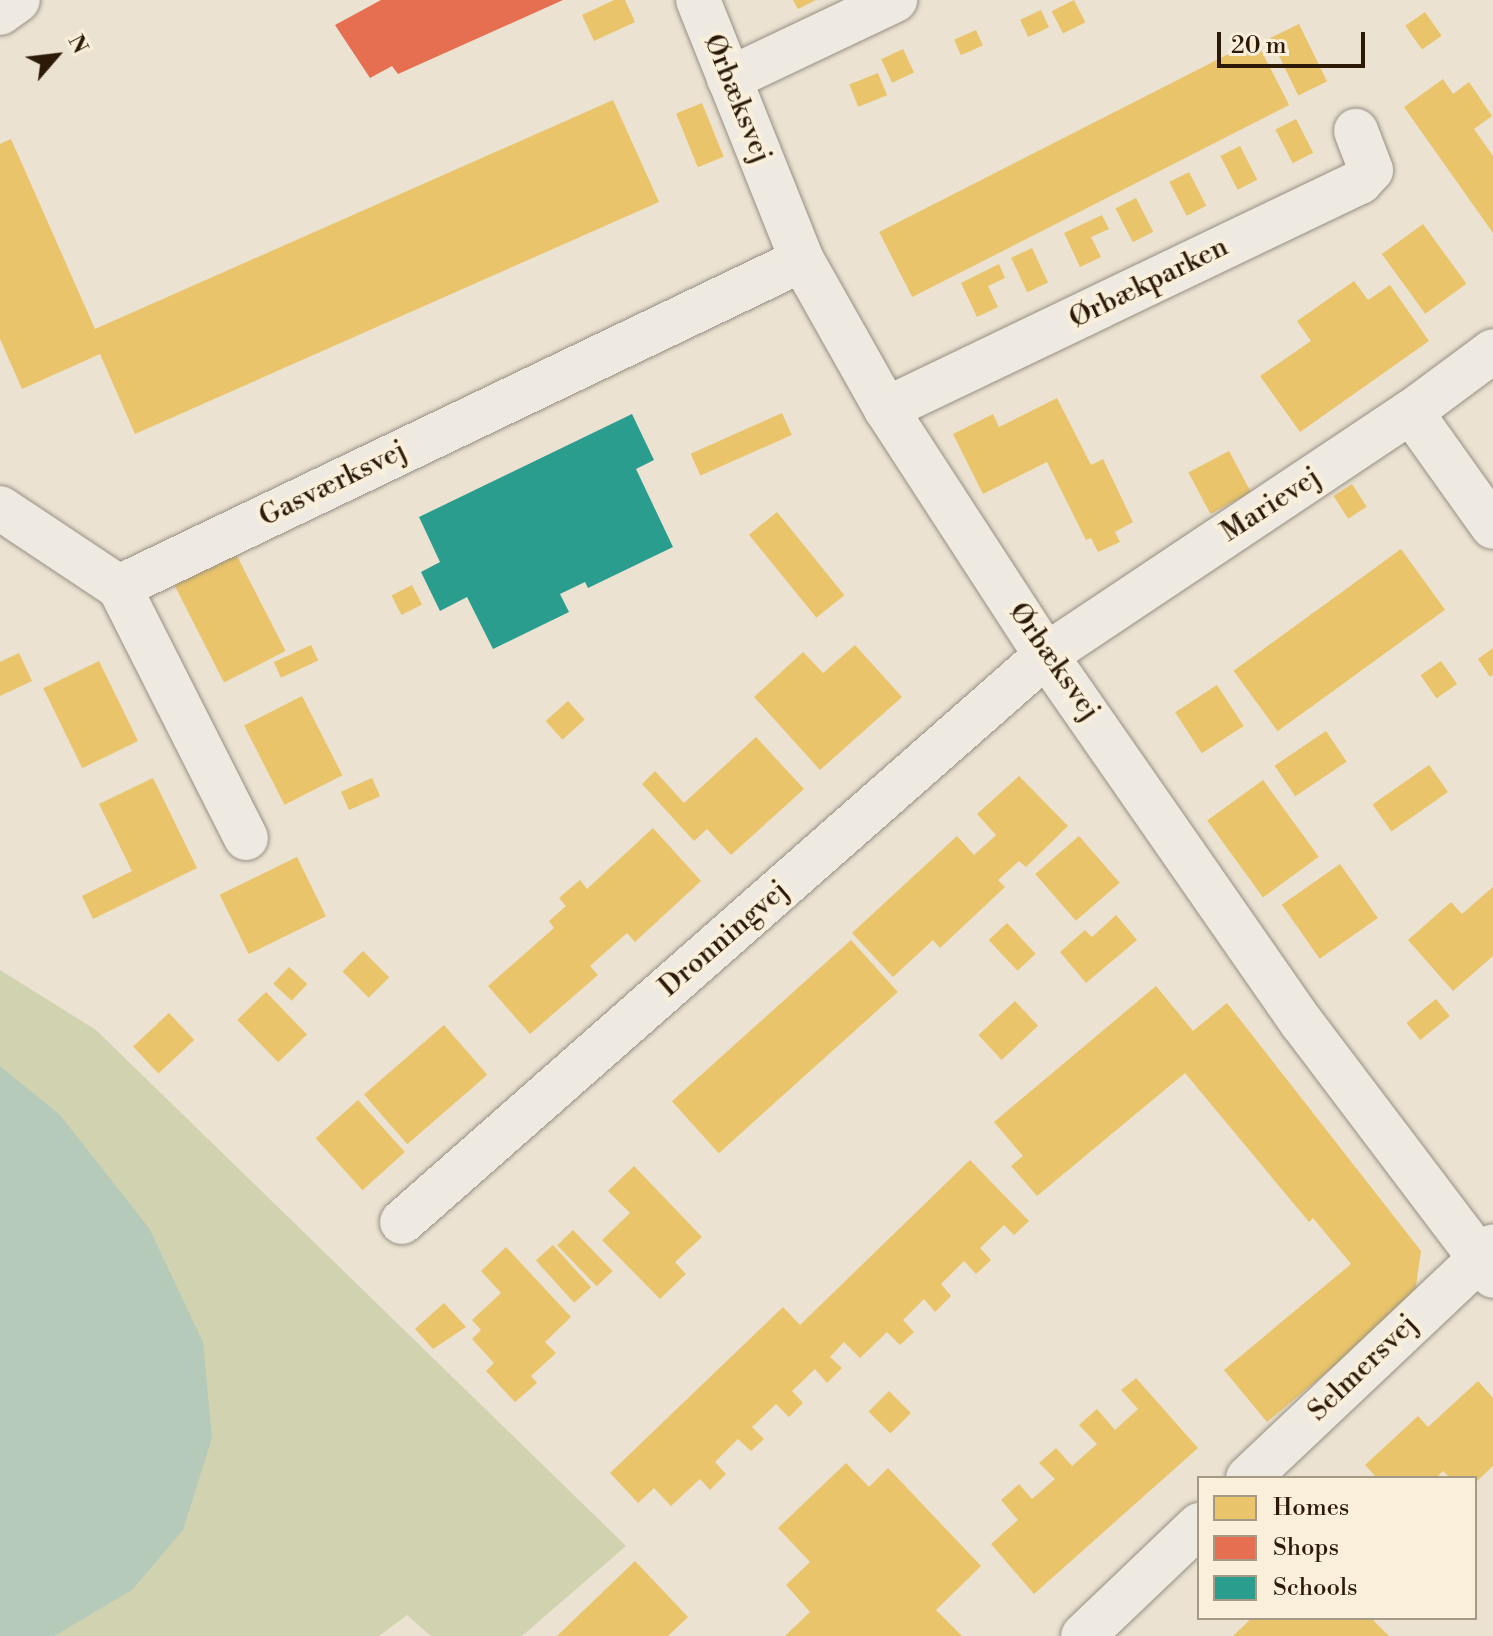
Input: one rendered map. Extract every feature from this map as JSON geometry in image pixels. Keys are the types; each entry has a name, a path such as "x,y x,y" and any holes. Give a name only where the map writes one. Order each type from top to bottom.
{"street":[{"path":"0,13 18,0"},
{"name":"Ørbæksvej","path":"698,0 802,260 886,409 1046,655 1302,1023 1488,1260"},
{"path":"729,79 895,0"},
{"name":"Ørbækparken","path":"886,409 1360,182 1371,170 1356,131"},
{"name":"Gasværksvej","path":"119,587 802,260"},
{"name":"Marievej","path":"1046,655 1411,412 1493,351"},
{"path":"1411,412 1493,527"},
{"path":"0,508 119,587 246,838"},
{"name":"Dronningvej","path":"402,1222 1046,655"},
{"name":"Selmersvej","path":"1250,1476 1488,1260"},
{"path":"1102,1630 1197,1527"}],"shaded area":[{"path":"0,970 96,1030 626,1546 522,1636 431,1636 407,1615 379,1636 0,1636"},
{"path":"0,1066 60,1115 149,1228 203,1342 212,1438 183,1530 132,1590 54,1636 0,1636"}],"building: Homes":[{"path":"614,0 625,0 635,22 594,41 582,15"},
{"path":"793,0 816,0 798,9"},
{"path":"1074,0 1085,22 1063,34 1052,11"},
{"path":"1041,10 1049,27 1028,37 1020,20"},
{"path":"1425,12 1442,36 1422,50 1405,26"},
{"path":"1299,24 1327,82 1298,96 1270,38"},
{"path":"976,30 983,46 961,55 954,40"},
{"path":"1256,40 1289,105 912,297 879,232"},
{"path":"903,49 914,73 892,83 881,59"},
{"path":"878,73 887,95 858,107 849,85"},
{"path":"1443,79 1453,94 1469,82 1492,116 1474,129 1493,156 1493,233 1404,107"},
{"path":"613,100 659,202 135,434 100,354 22,389 0,339 0,144 11,139 95,329"},
{"path":"702,103 724,157 698,167 676,113"},
{"path":"1296,119 1313,153 1293,163 1276,129"},
{"path":"1240,146 1257,180 1238,190 1220,156"},
{"path":"1189,172 1206,206 1187,216 1169,182"},
{"path":"1136,198 1153,232 1133,242 1116,208"},
{"path":"1102,215 1109,229 1091,237 1101,257 1080,267 1064,233"},
{"path":"1423,224 1466,284 1425,314 1382,254"},
{"path":"1032,248 1048,282 1027,292 1011,258"},
{"path":"999,264 1005,278 988,286 998,307 977,317 961,283"},
{"path":"1354,281 1368,300 1390,285 1429,341 1300,432 1260,376 1311,341 1297,321"},
{"path":"1057,398 1091,465 1103,459 1133,522 1115,532 1120,542 1098,552 1091,538 1086,540 1047,462 983,494 953,434 993,414 999,427"},
{"path":"782,413 792,435 700,476 691,454"},
{"path":"1229,451 1251,492 1210,514 1188,473"},
{"path":"1352,484 1367,507 1348,519 1334,496"},
{"path":"777,512 844,595 816,618 749,535"},
{"path":"1401,549 1445,610 1278,731 1234,671"},
{"path":"236,554 285,651 224,682 175,585"},
{"path":"412,585 422,605 401,615 392,595"},
{"path":"311,645 318,660 281,678 274,662"},
{"path":"855,645 902,697 820,770 754,697 803,652 823,673"},
{"path":"1493,648 1493,675 1490,677 1478,659"},
{"path":"19,653 32,681 0,696 0,662"},
{"path":"99,661 138,741 82,768 43,688"},
{"path":"1441,661 1457,684 1437,698 1421,675"},
{"path":"1217,685 1244,726 1202,753 1175,712"},
{"path":"302,696 342,775 284,805 244,726"},
{"path":"568,701 585,720 562,740 546,721"},
{"path":"1326,731 1347,762 1295,796 1275,766"},
{"path":"756,737 804,789 731,855 707,829 694,841 642,784 655,771 684,803"},
{"path":"1429,765 1448,792 1391,832 1372,805"},
{"path":"1019,776 1068,826 1026,867 1019,861 998,880 1005,887 940,948 933,940 893,977 852,933 957,836 974,855 996,835 977,814"},
{"path":"153,778 197,868 93,919 82,896 132,871 99,804"},
{"path":"372,778 380,796 349,810 341,792"},
{"path":"1263,780 1319,857 1263,897 1207,821"},
{"path":"653,828 701,881 635,942 627,933 590,966 598,975 530,1034 488,986 554,928 549,921 566,906 559,898 580,880 587,889"},
{"path":"1079,836 1120,883 1076,921 1035,874"},
{"path":"297,857 326,916 249,954 220,895"},
{"path":"1340,864 1378,918 1320,959 1282,905"},
{"path":"1493,887 1493,956 1453,991 1408,940 1451,902 1462,914"},
{"path":"1116,915 1137,940 1086,983 1060,952 1085,930 1092,937"},
{"path":"1007,923 1036,954 1017,971 989,940"},
{"path":"851,940 898,992 719,1153 672,1101"},
{"path":"363,951 389,977 369,998 342,972"},
{"path":"289,967 307,984 292,1001 273,984"},
{"path":"1156,986 1193,1031 1227,1003 1421,1251 1414,1300 1267,1422 1224,1370 1351,1264 1313,1218 1309,1222 1185,1073 1037,1196 1011,1166 1023,1156 994,1122"},
{"path":"266,992 307,1034 278,1062 237,1020"},
{"path":"1436,999 1450,1016 1420,1040 1406,1023"},
{"path":"1015,1001 1038,1026 1002,1060 978,1035"},
{"path":"169,1013 194,1040 158,1073 133,1046"},
{"path":"444,1025 487,1075 407,1144 364,1095"},
{"path":"358,1100 405,1152 362,1190 316,1138"},
{"path":"970,1160 1029,1221 1014,1235 1004,1225 980,1248 991,1260 976,1274 964,1261 941,1284 951,1296 935,1312 924,1299 903,1320 914,1332 900,1345 887,1332 860,1358 844,1342 830,1357 842,1368 827,1383 815,1369 792,1391 803,1403 789,1417 776,1404 752,1427 764,1439 751,1451 738,1439 715,1462 726,1474 710,1490 700,1479 671,1506 654,1488 638,1503 610,1473 783,1307 800,1325"},
{"path":"634,1166 702,1237 675,1262 686,1274 660,1299 602,1240 630,1213 608,1191"},
{"path":"573,1230 613,1271 597,1286 557,1245"},
{"path":"553,1245 591,1287 574,1303 536,1260"},
{"path":"506,1247 571,1317 545,1342 556,1353 531,1376 537,1383 515,1402 486,1371 494,1363 472,1339 481,1330 472,1320 501,1293 481,1271"},
{"path":"444,1303 466,1327 433,1349 415,1329"},
{"path":"1136,1378 1198,1448 1034,1594 991,1544 1018,1520 1001,1500 1019,1484 1032,1499 1055,1479 1039,1463 1056,1448 1072,1466 1097,1444 1079,1425 1097,1409 1115,1430 1138,1409 1121,1390"},
{"path":"1478,1381 1493,1398 1493,1466 1477,1481 1477,1476 1448,1476 1443,1471 1438,1476 1375,1476 1365,1465 1418,1416 1428,1427"},
{"path":"889,1391 911,1413 890,1433 868,1412"},
{"path":"846,1463 869,1487 888,1468 981,1566 936,1610 962,1636 785,1636 810,1612 786,1585 810,1562 778,1528"},
{"path":"635,1561 688,1617 668,1636 557,1636"},
{"path":"1250,1620 1373,1620 1389,1636 1233,1636"}],"building: Shops":[{"path":"381,0 563,0 398,74 392,66 370,78 335,25"}],"building: Schools":[{"path":"632,414 654,460 636,469 673,547 588,588 585,582 560,594 569,612 493,649 467,597 440,611 421,572 440,562 419,517"}]}
